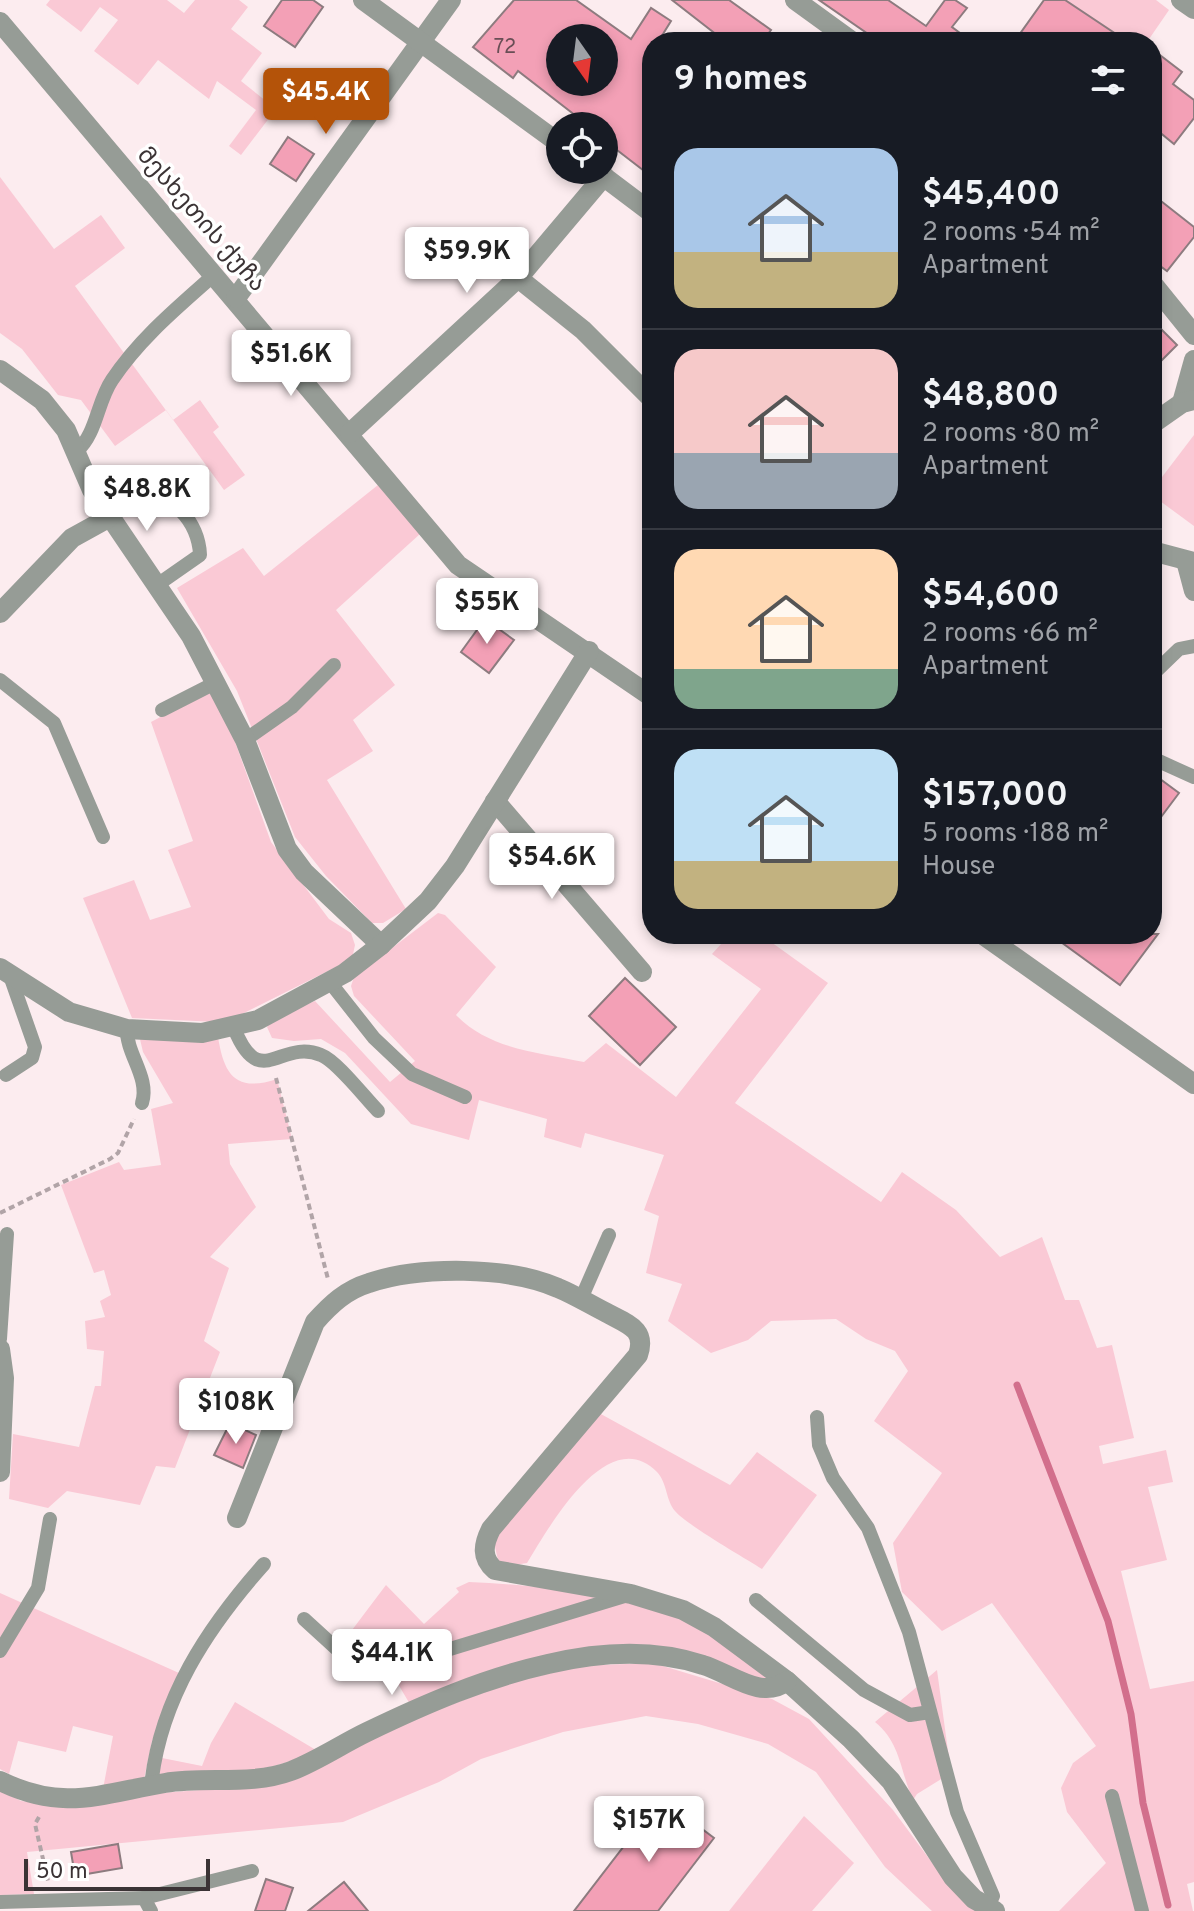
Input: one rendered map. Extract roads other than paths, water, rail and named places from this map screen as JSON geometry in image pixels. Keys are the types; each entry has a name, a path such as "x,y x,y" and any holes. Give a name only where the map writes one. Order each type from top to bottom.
{"street":[{"path":"363,0 546,134"},
{"path":"236,298 451,0"},
{"path":"795,0 839,32"},
{"path":"1181,0 1194,9"},
{"name":"მესხეთის ქუჩა","path":"0,22 350,433 458,565 642,690"},
{"path":"350,433 518,278 591,184"},
{"path":"614,184 642,205"},
{"path":"518,278 583,330 642,389"},
{"path":"1162,295 1194,335"},
{"path":"1162,418 1188,402 1194,360"},
{"path":"0,370 42,400 66,430 92,490 157,585 217,682 245,740 287,849 304,872 381,945"},
{"path":"0,613 72,538 110,517"},
{"path":"1162,553 1190,562 1194,591"},
{"path":"4,969 69,1012 127,1029 202,1033 258,1020 329,981 381,945 428,901 455,866 589,651"},
{"path":"495,801 642,972"},
{"path":"996,944 1194,1084"},
{"path":"237,1518 315,1322 334,1300 367,1283 400,1275 453,1271 514,1275 556,1287 581,1299 640,1333 643,1342 638,1355 491,1529 484,1553 487,1563 495,1570 631,1594 683,1610 714,1627 787,1681 891,1781 953,1877 974,1899 992,1908"},
{"path":"0,1349 4,1378 0,1472"},
{"path":"0,1781 31,1796 85,1799 151,1786 252,1779 290,1771 470,1687 577,1658 617,1653 657,1654 704,1665 757,1688 778,1688 787,1681"}],"lane":[{"path":"77,451 89,437 111,382 126,361 157,324 215,274"},
{"path":"110,517 138,500 151,498 175,504 192,524 200,555 157,585"},
{"path":"1162,665 1179,649 1194,646"},
{"path":"245,740 292,707 334,665"},
{"path":"0,680 54,723 103,837"},
{"path":"162,710 217,682"},
{"path":"1162,763 1194,777"},
{"path":"4,969 35,1047 32,1058 6,1075"},
{"path":"329,981 364,1026 412,1074 465,1097"},
{"path":"234,1028 248,1056 271,1059 304,1051 323,1055 378,1111"},
{"path":"127,1029 143,1082 142,1103"},
{"path":"0,1339 7,1234"},
{"path":"581,1299 609,1235"},
{"path":"817,1417 819,1445 833,1478 868,1528 909,1632 957,1812 993,1896 992,1908"},
{"path":"0,1651 38,1588 50,1519"},
{"path":"151,1786 162,1729 199,1645 222,1611 264,1564"},
{"path":"304,1619 350,1661 381,1670 631,1594"},
{"path":"756,1600 864,1690 910,1715 930,1712"},
{"path":"1112,1796 1142,1911"},
{"path":"0,1902 147,1905 252,1871"}],"waterway":[{"path":"1017,1385 1108,1621 1131,1714 1143,1803 1168,1905"}]}
